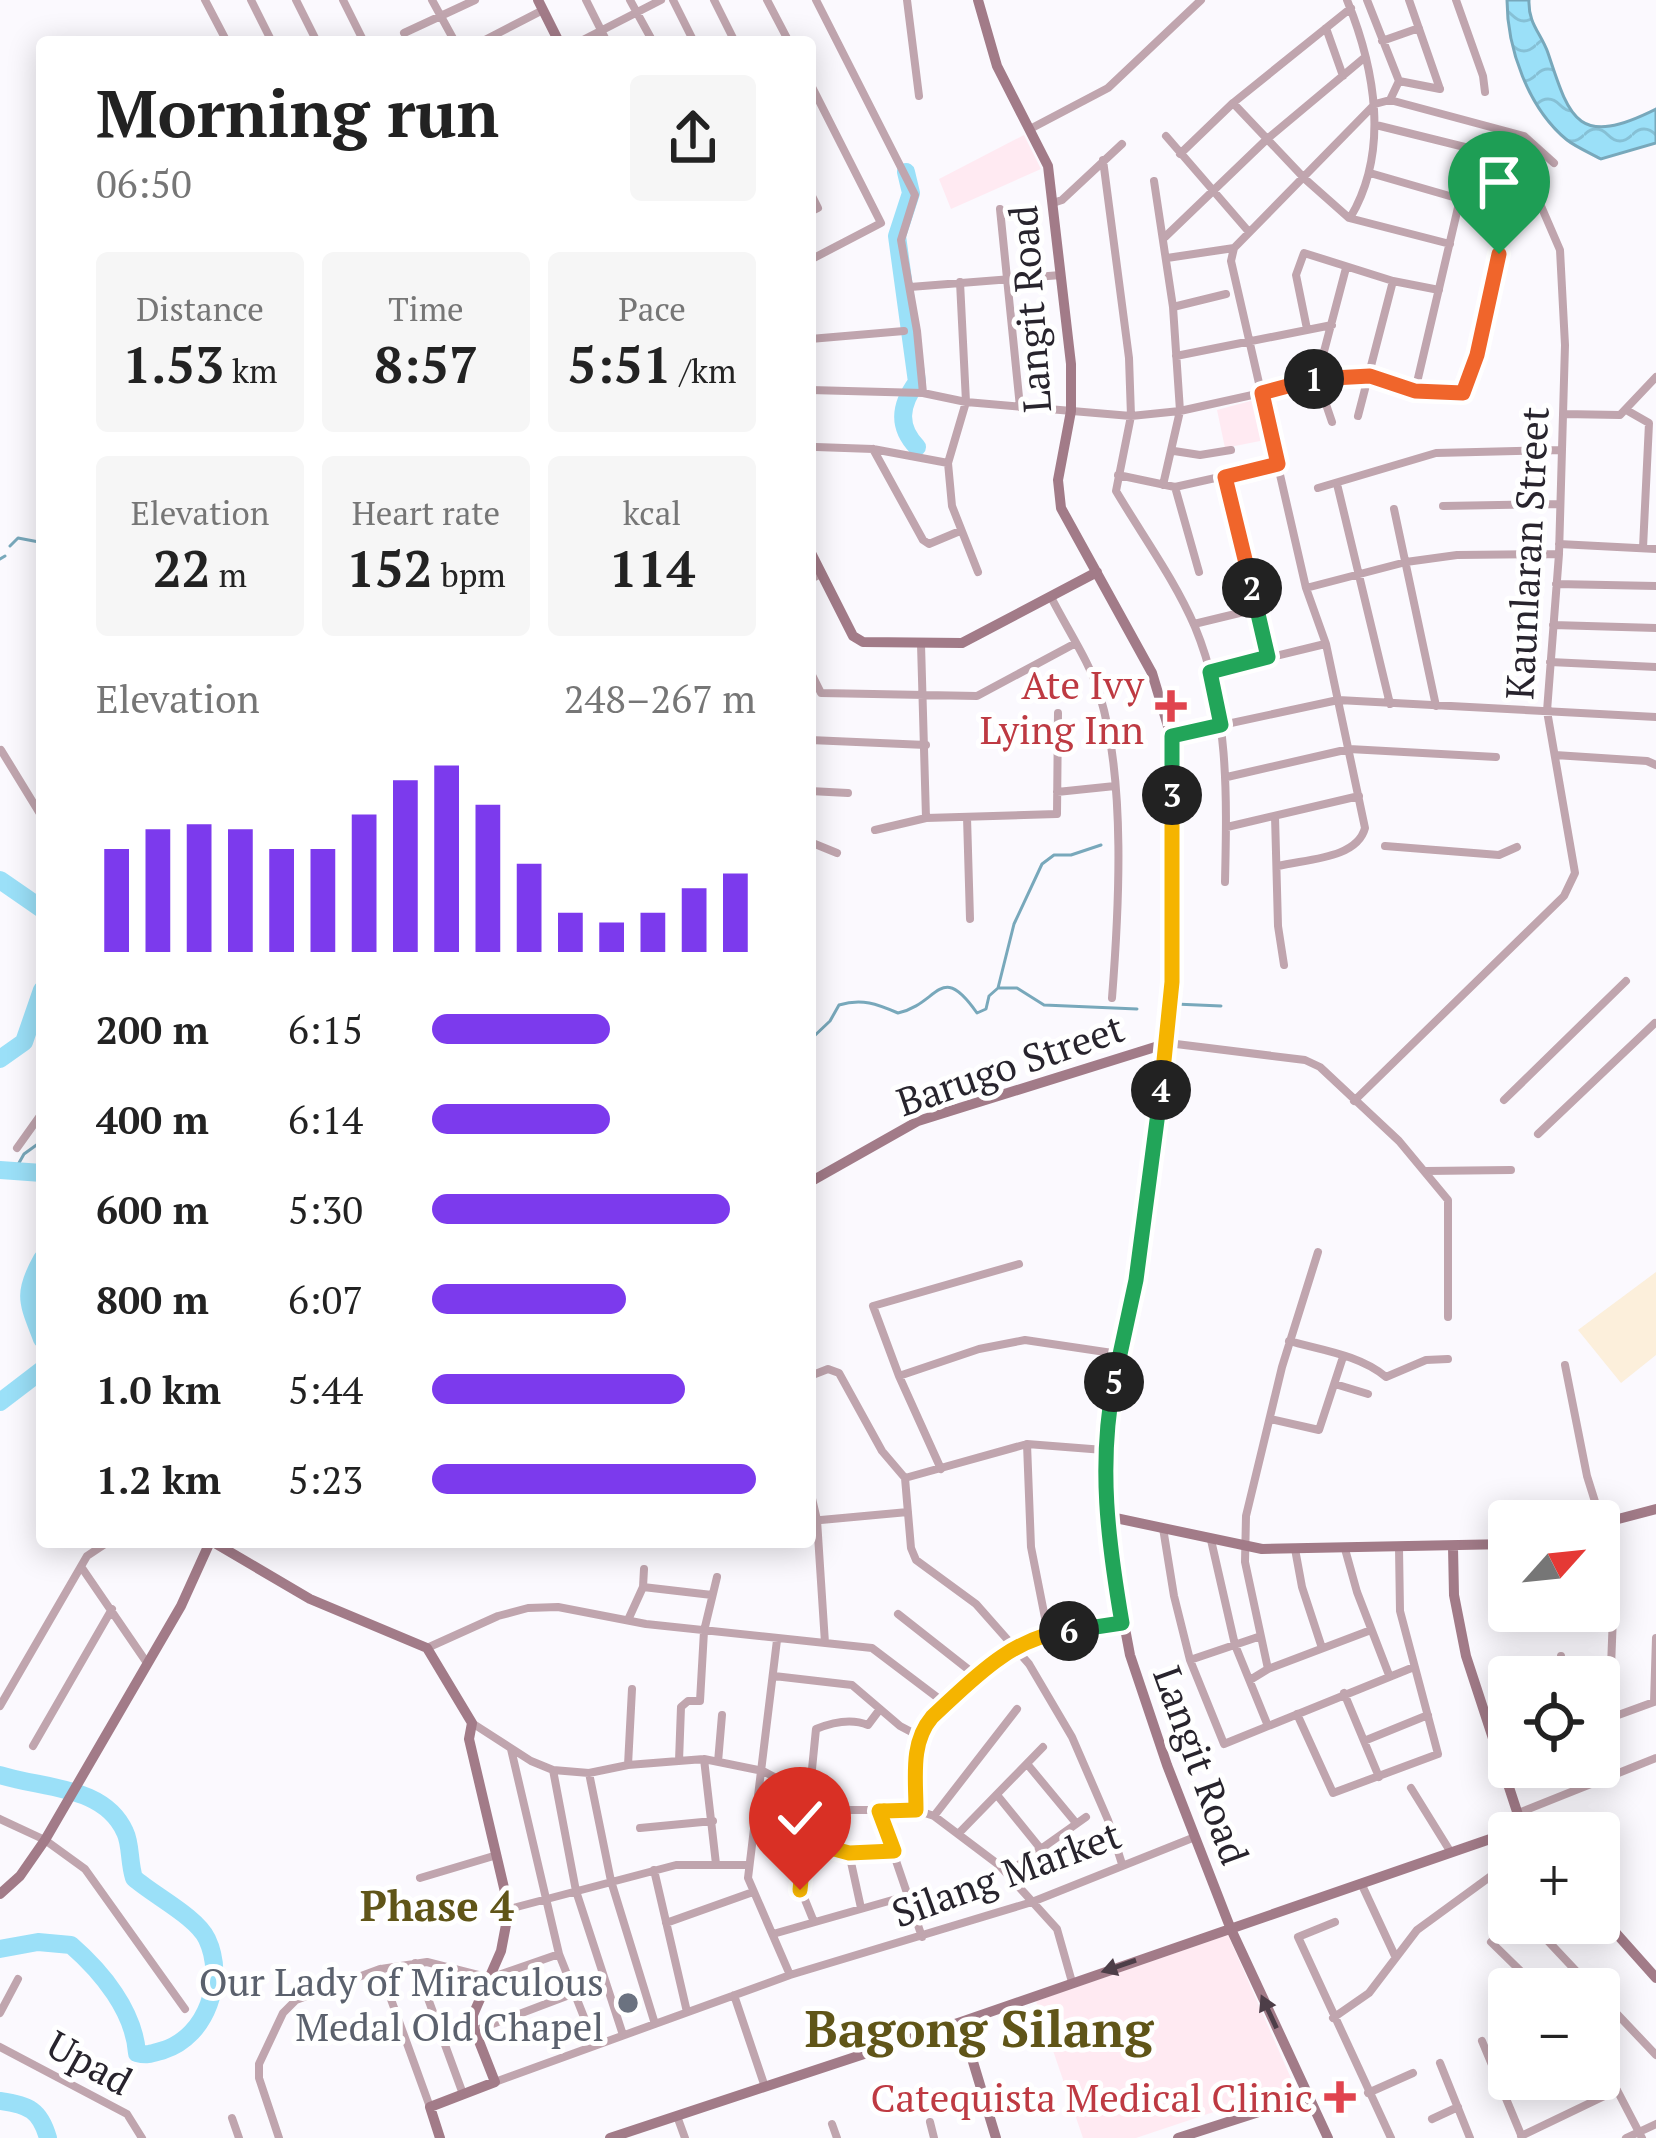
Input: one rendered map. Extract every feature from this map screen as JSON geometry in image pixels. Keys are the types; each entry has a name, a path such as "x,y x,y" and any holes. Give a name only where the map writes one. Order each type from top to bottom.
{"main road":[{"name":"Langit Road","path":"978,0 997,66 1048,166 1063,275 1071,411 1058,494 1070,525 1151,673 1172,736 1168,1043 1136,1280 1104,1450 1106,1516 1122,1623 1140,1687 1229,1927 1328,2138"},
{"path":"540,5 556,36"},
{"path":"816,577 857,641 921,644 962,643 1097,572"},
{"name":"Barugo Street","path":"816,1179 918,1121 1168,1043"},
{"path":"1620,1519 1656,1509"},
{"path":"1106,1516 1244,1548 1488,1545"},
{"path":"1453,1546 1454,1595 1488,1729"},
{"path":"0,1894 45,1840 182,1606 208,1548"},
{"path":"221,1548 310,1599 427,1648 472,1723 469,1738 508,1909 505,1936 473,2015 474,2031 495,2082"},
{"path":"610,2138 1488,1841"},
{"path":"1620,1938 1656,1978"},
{"path":"961,2022 996,2138"},
{"name":"Silang Market","path":"430,2107 495,2082"},
{"path":"1178,2138 1309,2096"},
{"path":"430,2107 437,2137"}],"street":[{"path":"206,0 224,36"},
{"path":"251,0 269,36"},
{"path":"296,0 314,36"},
{"path":"343,0 361,36"},
{"path":"432,0 452,36"},
{"path":"404,33 475,0"},
{"path":"586,0 604,36"},
{"path":"630,0 650,36"},
{"path":"592,36 661,0"},
{"path":"673,0 691,36"},
{"path":"715,0 732,36"},
{"path":"767,0 786,36"},
{"path":"816,0 915,195 901,240 923,393"},
{"path":"907,0 919,96"},
{"path":"1030,129 1108,88 1201,0"},
{"path":"1367,0 1399,81 1390,100"},
{"path":"1399,81 1440,89 1409,0"},
{"path":"1456,0 1485,92"},
{"path":"1180,154 1349,4"},
{"path":"1349,4 1376,124 1370,173 1349,218"},
{"path":"491,36 540,5"},
{"path":"1326,28 1343,76"},
{"path":"1382,41 1419,28"},
{"path":"1164,238 1266,140 1364,58"},
{"path":"816,100 881,223 816,257"},
{"path":"1278,866 1358,845 1365,828 1326,644 1306,587 1249,341 1231,261 1234,248 1375,104 1390,100 1524,136 1554,163"},
{"path":"1233,103 1349,218 1450,244"},
{"path":"1376,124 1509,158"},
{"path":"1166,136 1249,232"},
{"path":"1053,203 1122,144"},
{"path":"1415,391 1460,200 1477,149"},
{"path":"1103,160 1129,358 1131,416 1116,491 1194,624 1210,672 1227,777 1225,882"},
{"path":"1370,173 1460,200"},
{"path":"1154,182 1173,307 1180,412 1163,485"},
{"path":"816,390 923,393 967,402 1131,416 1180,412 1317,378 1370,376 1415,391 1464,392 1499,254 1503,232 1499,202"},
{"name":"Kaunlaran Street","path":"1354,1101 1571,886 1574,860 1546,711 1559,549 1565,346 1560,250 1541,206"},
{"path":"1000,209 1020,407"},
{"path":"1167,258 1234,248"},
{"path":"1307,329 1296,275 1304,253 1439,290"},
{"path":"1332,422 1317,378 1346,268"},
{"path":"910,287 1063,275"},
{"path":"1358,416 1393,281"},
{"path":"960,282 967,402 948,463 952,506 978,572"},
{"path":"1173,307 1226,294"},
{"path":"1176,356 1332,326"},
{"path":"816,338 904,331"},
{"path":"1563,414 1612,416 1628,411 1656,377"},
{"path":"1628,411 1649,423 1643,548"},
{"path":"816,447 873,449 948,463"},
{"path":"873,449 923,540 929,544 961,531"},
{"path":"1174,451 1231,450"},
{"path":"1318,488 1436,453 1562,450"},
{"path":"1118,475 1175,487 1278,464"},
{"path":"1225,477 1268,657"},
{"path":"1337,483 1390,704"},
{"path":"1175,487 1199,572"},
{"path":"1443,506 1559,504"},
{"path":"1394,509 1436,706"},
{"path":"1306,587 1457,554 1656,549"},
{"path":"1556,584 1656,586"},
{"path":"1051,597 1100,695 1115,786 1118,915 1112,998"},
{"path":"1194,624 1256,609"},
{"path":"1553,625 1656,628"},
{"path":"921,644 926,818"},
{"path":"816,683 821,693 976,695 1075,644"},
{"path":"1210,672 1326,644"},
{"path":"1550,662 1656,667"},
{"path":"1172,736 1338,700 1656,717"},
{"path":"875,830 926,818 1057,814 1058,713"},
{"path":"816,740 926,745"},
{"path":"1227,777 1349,749 1496,757"},
{"path":"2,750 36,807"},
{"path":"1555,755 1656,765"},
{"path":"1057,792 1115,786"},
{"path":"816,791 848,793"},
{"path":"1226,827 1360,796"},
{"path":"1275,816 1278,926 1284,964"},
{"path":"967,817 970,919"},
{"path":"816,844 837,853"},
{"path":"1385,846 1499,855 1516,847"},
{"path":"1504,1100 1626,981"},
{"path":"1538,1134 1655,1023"},
{"path":"1168,1043 1304,1060 1320,1067 1426,1171 1448,1200 1448,1317"},
{"path":"17,1148 36,1121"},
{"path":"1426,1171 1510,1170"},
{"path":"1268,1669 1244,1548 1246,1516 1289,1341 1318,1252"},
{"path":"941,1469 872,1306 1019,1264"},
{"path":"898,1376 979,1349 1024,1340 1119,1354"},
{"path":"1289,1341 1374,1367 1386,1377 1426,1360 1448,1358"},
{"path":"1270,1419 1319,1430 1343,1357"},
{"path":"1565,1364 1594,1500"},
{"path":"816,1374 828,1369 839,1373 882,1451 905,1478 911,1548 919,1565 964,1593 1047,1690 1108,1820 1122,1864"},
{"path":"1334,1384 1368,1394"},
{"path":"905,1478 1028,1444 1104,1450"},
{"path":"1028,1444 1031,1546 1048,1633"},
{"path":"816,1520 908,1513"},
{"path":"1163,1527 1190,1660 1224,1744 1414,1667"},
{"path":"1211,1540 1235,1645 1268,1726"},
{"path":"816,1543 825,1644"},
{"path":"0,1706 87,1556 99,1548"},
{"path":"1297,1714 1333,1793 1438,1754 1400,1611 1399,1548"},
{"path":"1295,1549 1322,1648"},
{"path":"1345,1549 1389,1675"},
{"path":"82,1568 147,1663"},
{"path":"628,1620 644,1587 644,1569"},
{"path":"679,1761 681,1707 700,1700 704,1630 717,1576"},
{"path":"644,1587 712,1595"},
{"path":"427,1648 460,1631 528,1608 559,1607 881,1652 946,1704"},
{"path":"33,1746 112,1609"},
{"path":"898,1614 977,1677"},
{"path":"916,1810 919,1736 946,1704 1014,1646 1048,1633 1122,1623"},
{"path":"1250,1680 1371,1630"},
{"path":"1190,1660 1258,1637"},
{"path":"1620,1714 1654,1702 1656,1638"},
{"path":"777,1640 748,1865 753,1892 790,1975"},
{"path":"774,1676 852,1685 919,1736"},
{"path":"628,1765 632,1689"},
{"path":"1344,1693 1379,1777"},
{"path":"808,1798 816,1729 831,1723 868,1725 880,1709"},
{"path":"934,1816 1017,1709"},
{"path":"718,1762 722,1715"},
{"path":"1364,1741 1428,1715"},
{"path":"472,1723 553,1770 589,1772 704,1759 763,1771 808,1798 846,1812 916,1810 934,1816 960,1832 1007,1874 1058,1929 1072,1982"},
{"path":"960,1832 1043,1747"},
{"path":"511,1749 559,1954 595,2045"},
{"path":"1521,1812 1656,1758"},
{"path":"704,1759 716,1864"},
{"path":"1028,1766 1076,1823"},
{"path":"553,1770 576,1891 623,2035"},
{"path":"589,1772 611,1881 655,2024"},
{"path":"1412,1788 1450,1851"},
{"path":"998,1795 1040,1848"},
{"path":"879,1811 922,1937"},
{"path":"1007,1874 1086,1817"},
{"path":"0,1819 45,1840 86,1869 184,2009"},
{"path":"640,1828 713,1821"},
{"path":"754,1826 849,1853 894,1851"},
{"name":"Silang Market","path":"495,2082 790,1975 1032,1901 1195,1837"},
{"path":"805,1841 800,1890 814,1922"},
{"path":"849,1853 861,1908"},
{"path":"420,1878 497,1855"},
{"path":"508,1909 654,1870 748,1865"},
{"path":"654,1870 687,2012"},
{"path":"1333,2018 1369,1993 1417,1930 1488,1878"},
{"path":"1360,1882 1395,1956"},
{"path":"667,1923 753,1892"},
{"path":"773,1934 910,1895"},
{"path":"1335,1922 1298,1936 1391,2138"},
{"path":"1493,1944 1518,1968"},
{"path":"1551,1944 1574,1968"},
{"path":"279,2138 259,2078 259,2064 283,2013 296,2000 378,1969 431,1962 490,1978 559,1954"},
{"path":"415,1963 463,2094"},
{"path":"378,1969 430,2107"},
{"path":"0,2013 18,1978"},
{"path":"474,2031 572,1994"},
{"path":"734,1995 765,2087"},
{"path":"1620,2017 1656,2055"},
{"path":"1481,2041 1522,2137 1617,2090 1640,2135"},
{"name":"Upad","path":"0,2047 127,2114 142,2138"},
{"path":"1440,2063 1470,2138"},
{"path":"1368,2093 1413,2073"},
{"path":"1432,2119 1458,2107"},
{"path":"677,2116 685,2138"},
{"path":"232,2118 239,2138"},
{"path":"930,2122 934,2138"},
{"path":"832,2124 837,2138"},
{"path":"1626,2138 1656,2124"}],"shaded area":[{"path":"1024,135 1041,169 951,209 939,179"},
{"path":"1254,400 1259,403 1265,440 1225,448 1217,410"},
{"path":"1656,1272 1656,1355 1621,1383 1578,1330"},
{"path":"1228,1935 1294,2085 1136,2138 1083,2138 1036,2001"}],"water":[{"path":"1507,0 1529,0 1563,96 1581,121 1609,126 1656,109 1656,143 1601,159 1553,127 1522,76"}],"waterway":[{"path":"906,172 911,193 897,236 917,382 903,415 906,431 917,447"},
{"path":"10,546 18,538 36,541"},
{"path":"0,559 5,556"},
{"path":"816,1034 839,1005 869,1003 898,1013 947,987 965,997 977,1013 986,1009 989,996 998,988 1014,924 1042,864 1054,855 1101,845"},
{"path":"0,880 36,905"},
{"path":"999,988 1017,988 1044,1005 1137,1009"},
{"path":"1175,1004 1221,1006"},
{"path":"0,1059 24,1042 36,1007"},
{"path":"15,1170 36,1145"},
{"path":"0,1170 36,1173"},
{"path":"36,1272 29,1299 36,1324"},
{"path":"0,1402 36,1375"},
{"path":"0,1775 71,1791 103,1805 127,1837 134,1878 185,1915 207,1939 213,1988 192,2032 164,2050 141,2054 114,1993 71,1945 38,1942 0,1949"},
{"path":"0,2101 32,2111 48,2138"}],"place":[{"name":"Ate Ivy Lying Inn","path":"1171,706"},
{"name":"Our Lady of Miraculous Medal Old Chapel","path":"628,2003"},
{"name":"Catequista Medical Clinic","path":"1340,2097"}],"district":[{"name":"Phase 4","path":"437,1905"},
{"name":"Bagong Silang","path":"979,2028"}],"route":[{"path":"800,1890 805,1841 849,1853 894,1851 879,1811 916,1810 916,1750 923,1727 1014,1646 1048,1633 1122,1623 1106,1516 1104,1450 1136,1280 1168,1043 1172,736 1221,725 1210,672 1268,657 1225,477 1278,464 1262,393 1342,375 1370,376 1415,391 1463,393 1477,355 1499,254"}]}
